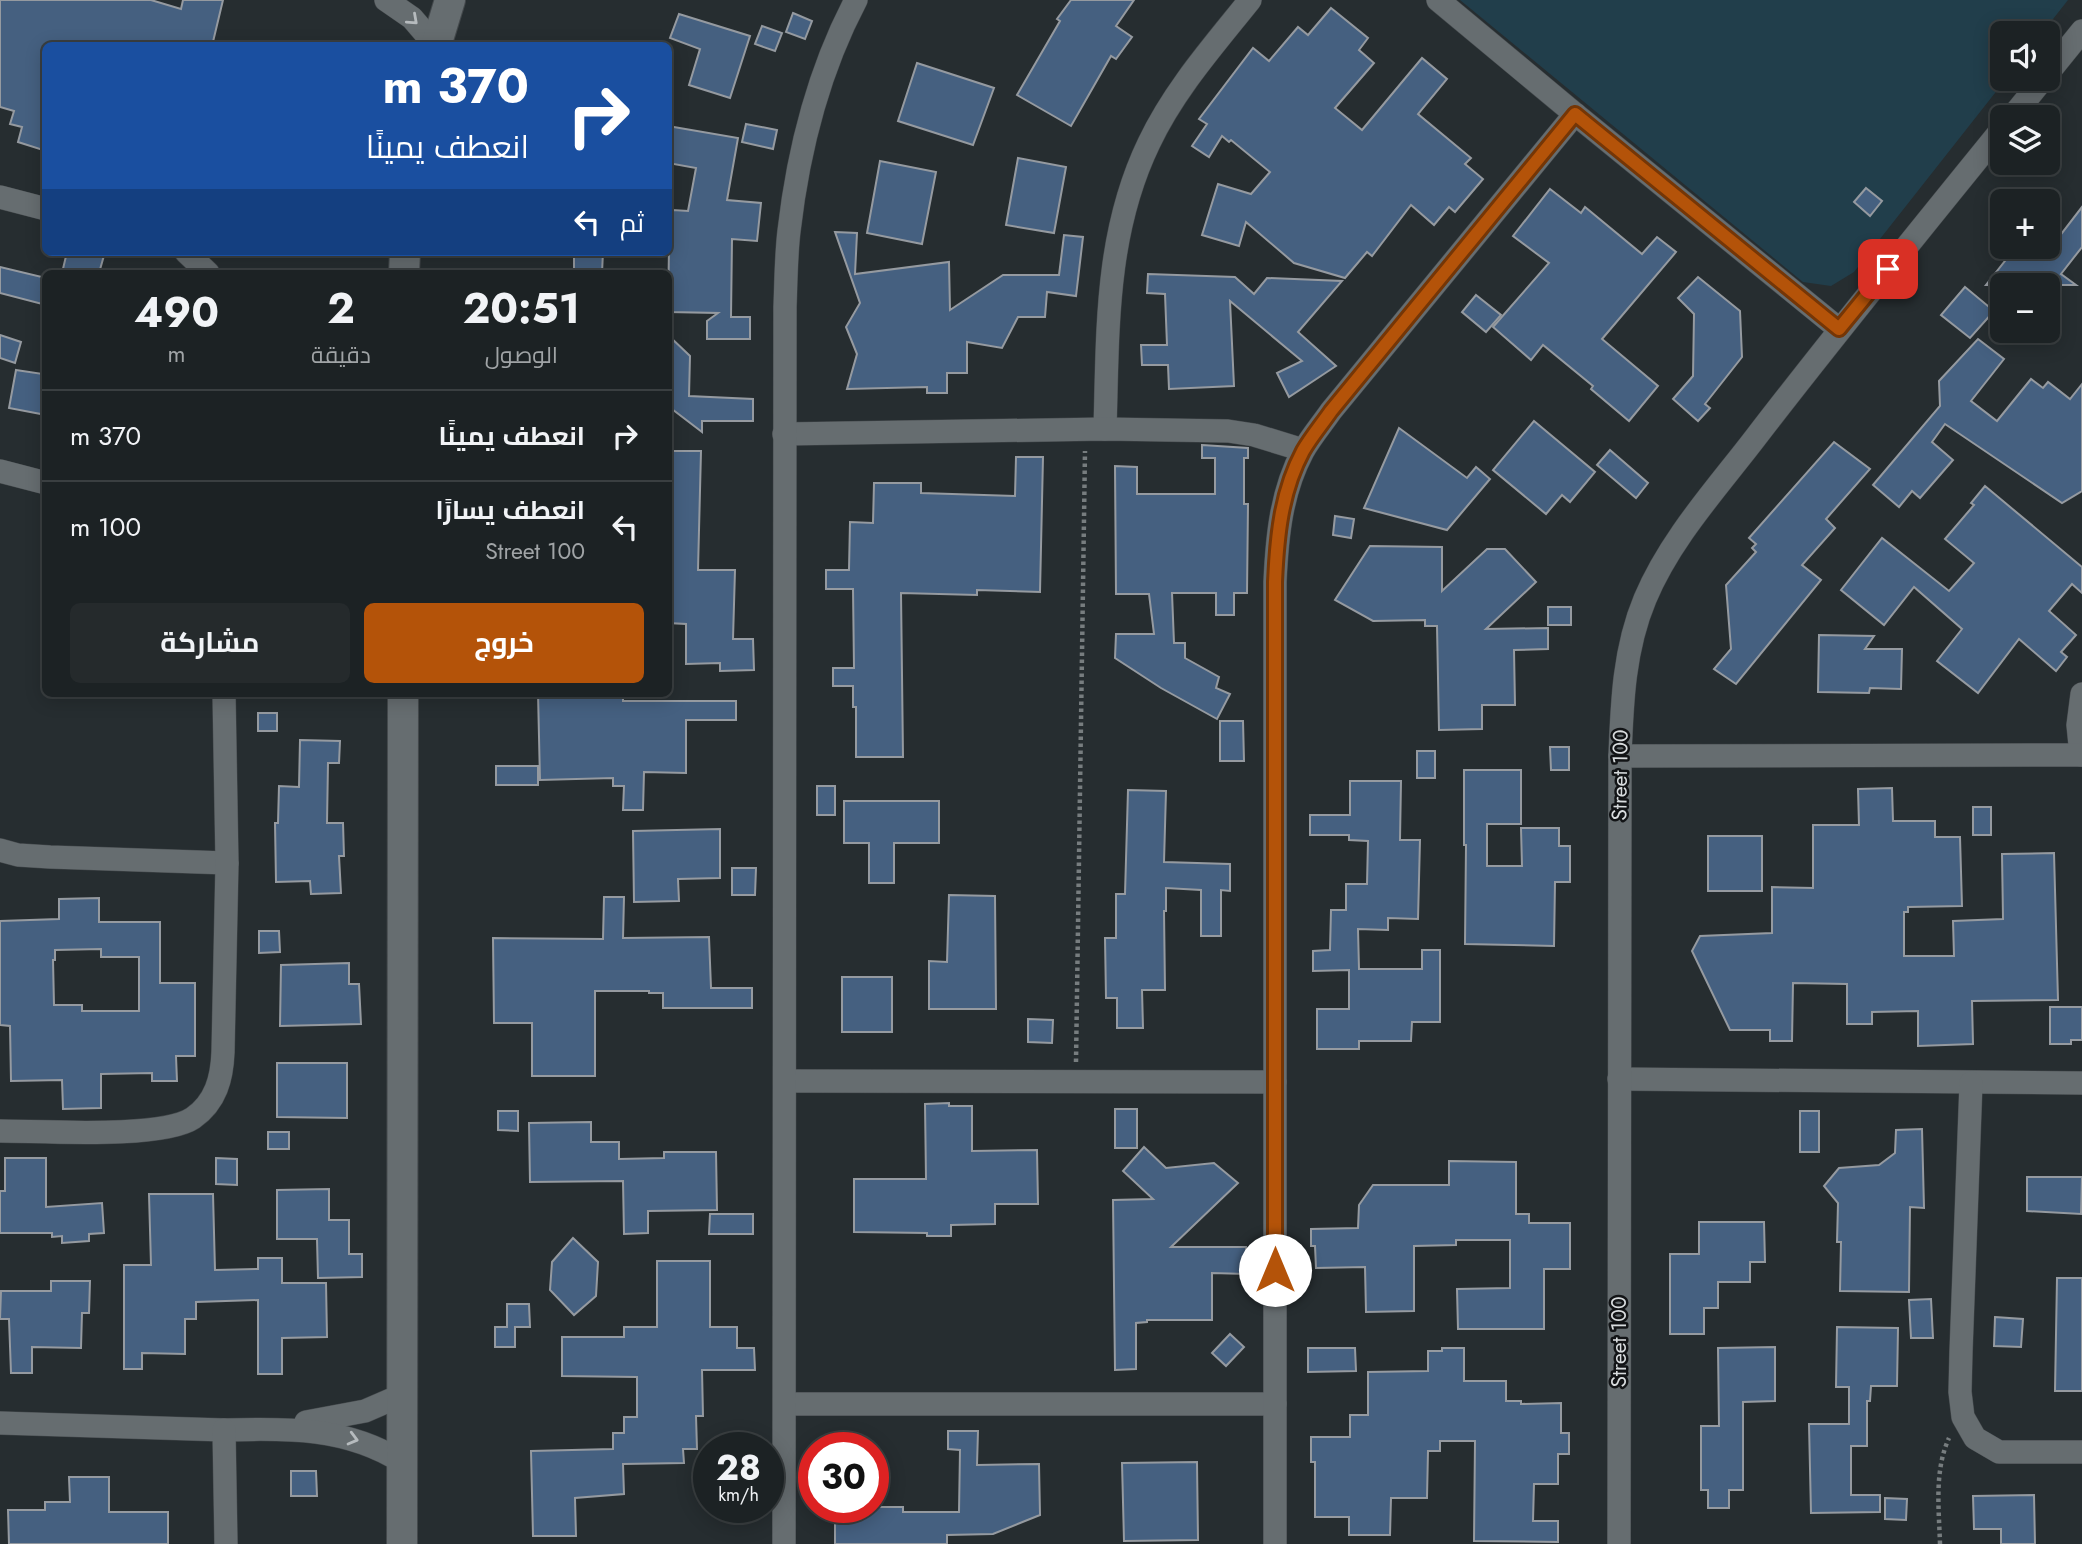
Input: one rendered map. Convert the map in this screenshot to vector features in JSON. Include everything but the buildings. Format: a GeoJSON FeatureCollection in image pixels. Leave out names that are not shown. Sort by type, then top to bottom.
{"type":"FeatureCollection","features":[{"type":"Feature","properties":{"kind":"street"},"geometry":{"type":"LineString","coordinates":[[386,0],[412,18],[433,42]]}},
{"type":"Feature","properties":{"kind":"street"},"geometry":{"type":"LineString","coordinates":[[437,42],[450,0]]}},
{"type":"Feature","properties":{"kind":"street"},"geometry":{"type":"LineString","coordinates":[[784,1544],[785,307],[789,232],[798,171],[820,86],[856,0]]}},
{"type":"Feature","properties":{"kind":"street"},"geometry":{"type":"LineString","coordinates":[[1095,429],[1114,255],[1127,197],[1149,142],[1179,91],[1250,0]]}},
{"type":"Feature","properties":{"kind":"street"},"geometry":{"type":"LineString","coordinates":[[1438,0],[1839,329]]}},
{"type":"Feature","properties":{"kind":"street"},"geometry":{"type":"LineString","coordinates":[[2060,58],[2082,31]]}},
{"type":"Feature","properties":{"kind":"street"},"geometry":{"type":"LineString","coordinates":[[2022,105],[2033,91]]}},
{"type":"Feature","properties":{"kind":"street"},"geometry":{"type":"LineString","coordinates":[[1275,1544],[1276,571],[1277,536],[1286,492],[1303,450],[1331,411],[1575,114]]}},
{"type":"Feature","properties":{"kind":"street","name":"Street 100"},"geometry":{"type":"LineString","coordinates":[[1619,1544],[1620,756],[1622,697],[1629,647],[1645,598],[1670,554],[1699,513],[1839,329],[1990,144]]}},
{"type":"Feature","properties":{"kind":"street"},"geometry":{"type":"LineString","coordinates":[[0,197],[42,208]]}},
{"type":"Feature","properties":{"kind":"street"},"geometry":{"type":"LineString","coordinates":[[190,256],[205,270]]}},
{"type":"Feature","properties":{"kind":"street"},"geometry":{"type":"LineString","coordinates":[[784,434],[1095,429],[1228,431],[1267,438],[1303,450]]}},
{"type":"Feature","properties":{"kind":"street"},"geometry":{"type":"LineString","coordinates":[[0,471],[42,481]]}},
{"type":"Feature","properties":{"kind":"street"},"geometry":{"type":"LineString","coordinates":[[1620,756],[2081,755],[2078,725],[2082,694]]}},
{"type":"Feature","properties":{"kind":"street"},"geometry":{"type":"LineString","coordinates":[[0,1131],[139,1131],[169,1128],[192,1118],[211,1101],[222,1078],[227,863],[224,697]]}},
{"type":"Feature","properties":{"kind":"street"},"geometry":{"type":"LineString","coordinates":[[402,1544],[403,697]]}},
{"type":"Feature","properties":{"kind":"street"},"geometry":{"type":"LineString","coordinates":[[0,850],[18,855],[50,857],[227,863]]}},
{"type":"Feature","properties":{"kind":"street"},"geometry":{"type":"LineString","coordinates":[[1619,1079],[2082,1083]]}},
{"type":"Feature","properties":{"kind":"street"},"geometry":{"type":"LineString","coordinates":[[786,1080],[1275,1082]]}},
{"type":"Feature","properties":{"kind":"street"},"geometry":{"type":"LineString","coordinates":[[1971,1083],[1961,1352],[1963,1417],[1975,1438],[1998,1452],[2082,1452]]}},
{"type":"Feature","properties":{"kind":"street"},"geometry":{"type":"LineString","coordinates":[[261,1429],[346,1416],[402,1395]]}},
{"type":"Feature","properties":{"kind":"street"},"geometry":{"type":"LineString","coordinates":[[785,1404],[1275,1404]]}},
{"type":"Feature","properties":{"kind":"street"},"geometry":{"type":"LineString","coordinates":[[0,1423],[327,1433],[365,1442],[402,1462]]}},
{"type":"Feature","properties":{"kind":"street"},"geometry":{"type":"LineString","coordinates":[[224,1430],[226,1544]]}},
{"type":"Feature","properties":{"kind":"path"},"geometry":{"type":"LineString","coordinates":[[1075,1081],[1095,429]]}},
{"type":"Feature","properties":{"kind":"path"},"geometry":{"type":"LineString","coordinates":[[1940,1544],[1940,1471],[1944,1451],[1963,1417]]}},
{"type":"Feature","properties":{"kind":"shaded area"},"geometry":{"type":"Polygon","coordinates":[[[1460,0],[2068,0],[2051,21],[1990,21],[1990,91],[1997,91],[1854,272],[1831,286],[1803,282],[1460,0]]]}},
{"type":"Feature","properties":{"kind":"route"},"geometry":{"type":"LineString","coordinates":[[1275,1270],[1275,582],[1277,536],[1286,492],[1303,450],[1331,411],[1575,114],[1839,329],[1888,269]]}}]}
